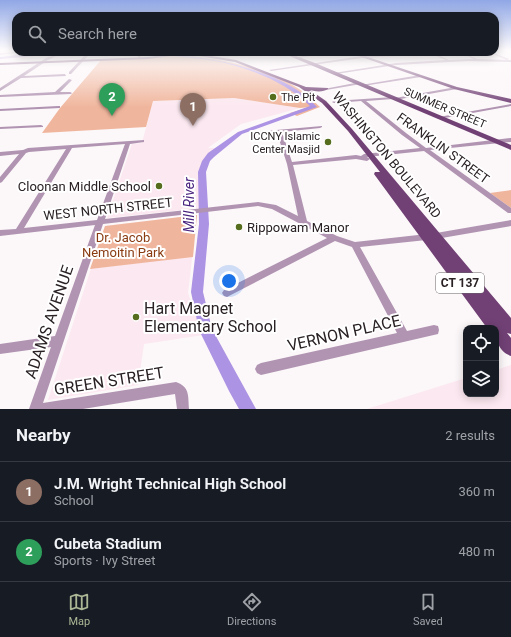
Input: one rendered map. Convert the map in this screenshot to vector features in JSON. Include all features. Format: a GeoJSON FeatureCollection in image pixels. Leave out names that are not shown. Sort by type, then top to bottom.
{"type":"FeatureCollection","features":[{"type":"Feature","properties":{"kind":"main road","name":"WASHINGTON BOULEVARD"},"geometry":{"type":"LineString","coordinates":[[253,69],[280,79],[304,91],[334,115]]}},
{"type":"Feature","properties":{"kind":"main road","name":"WASHINGTON BOULEVARD"},"geometry":{"type":"LineString","coordinates":[[258,69],[306,88],[324,102],[364,156],[431,237],[511,328]]}},
{"type":"Feature","properties":{"kind":"main road","name":"SUMMER STREET"},"geometry":{"type":"LineString","coordinates":[[326,69],[511,148]]}},
{"type":"Feature","properties":{"kind":"main road"},"geometry":{"type":"LineString","coordinates":[[401,69],[456,88],[511,101]]}},
{"type":"Feature","properties":{"kind":"main road"},"geometry":{"type":"LineString","coordinates":[[283,78],[294,81],[311,89],[326,89]]}},
{"type":"Feature","properties":{"kind":"main road"},"geometry":{"type":"LineString","coordinates":[[324,102],[316,93],[326,89]]}},
{"type":"Feature","properties":{"kind":"main road","name":"WASHINGTON BOULEVARD"},"geometry":{"type":"LineString","coordinates":[[431,237],[492,325]]}},
{"type":"Feature","properties":{"kind":"main road","name":"WASHINGTON BOULEVARD"},"geometry":{"type":"LineString","coordinates":[[499,334],[511,349]]}},
{"type":"Feature","properties":{"kind":"street"},"geometry":{"type":"LineString","coordinates":[[0,90],[32,69]]}},
{"type":"Feature","properties":{"kind":"street"},"geometry":{"type":"LineString","coordinates":[[21,77],[73,74],[70,73],[73,69]]}},
{"type":"Feature","properties":{"kind":"street"},"geometry":{"type":"LineString","coordinates":[[271,70],[278,69]]}},
{"type":"Feature","properties":{"kind":"street"},"geometry":{"type":"LineString","coordinates":[[336,73],[362,69]]}},
{"type":"Feature","properties":{"kind":"street"},"geometry":{"type":"LineString","coordinates":[[326,89],[420,76]]}},
{"type":"Feature","properties":{"kind":"street"},"geometry":{"type":"LineString","coordinates":[[56,94],[70,80]]}},
{"type":"Feature","properties":{"kind":"street"},"geometry":{"type":"LineString","coordinates":[[334,102],[394,98],[456,88]]}},
{"type":"Feature","properties":{"kind":"street"},"geometry":{"type":"LineString","coordinates":[[0,96],[70,93]]}},
{"type":"Feature","properties":{"kind":"street","name":"FRANKLIN STREET"},"geometry":{"type":"LineString","coordinates":[[362,100],[426,150],[511,211]]}},
{"type":"Feature","properties":{"kind":"street"},"geometry":{"type":"LineString","coordinates":[[439,118],[511,105]]}},
{"type":"Feature","properties":{"kind":"street"},"geometry":{"type":"LineString","coordinates":[[0,110],[58,107]]}},
{"type":"Feature","properties":{"kind":"street"},"geometry":{"type":"LineString","coordinates":[[0,128],[41,126]]}},
{"type":"Feature","properties":{"kind":"street"},"geometry":{"type":"LineString","coordinates":[[256,133],[320,127]]}},
{"type":"Feature","properties":{"kind":"street"},"geometry":{"type":"LineString","coordinates":[[279,131],[290,164],[303,221]]}},
{"type":"Feature","properties":{"kind":"street"},"geometry":{"type":"LineString","coordinates":[[290,164],[511,140]]}},
{"type":"Feature","properties":{"kind":"street"},"geometry":{"type":"LineString","coordinates":[[0,154],[70,146],[142,141]]}},
{"type":"Feature","properties":{"kind":"street","name":"ADAMS AVENUE"},"geometry":{"type":"LineString","coordinates":[[35,409],[128,142]]}},
{"type":"Feature","properties":{"kind":"street"},"geometry":{"type":"LineString","coordinates":[[18,231],[70,146]]}},
{"type":"Feature","properties":{"kind":"street"},"geometry":{"type":"LineString","coordinates":[[0,181],[24,152]]}},
{"type":"Feature","properties":{"kind":"street","name":"WEST NORTH STREET"},"geometry":{"type":"LineString","coordinates":[[0,233],[219,208],[267,205],[303,221],[334,238],[355,245]]}},
{"type":"Feature","properties":{"kind":"street"},"geometry":{"type":"LineString","coordinates":[[404,336],[355,245],[431,237],[511,223]]}},
{"type":"Feature","properties":{"kind":"street"},"geometry":{"type":"LineString","coordinates":[[228,293],[334,238]]}},
{"type":"Feature","properties":{"kind":"street","name":"VERNON PLACE"},"geometry":{"type":"LineString","coordinates":[[261,368],[434,330]]}},
{"type":"Feature","properties":{"kind":"street"},"geometry":{"type":"LineString","coordinates":[[0,349],[58,341]]}},
{"type":"Feature","properties":{"kind":"street","name":"GREEN STREET"},"geometry":{"type":"LineString","coordinates":[[43,409],[133,394],[179,389],[182,393],[183,409]]}},
{"type":"Feature","properties":{"kind":"shaded area"},"geometry":{"type":"Polygon","coordinates":[[[234,98],[300,108],[241,124],[208,148],[217,148],[203,161],[200,169],[200,208],[107,218],[132,144],[142,143],[153,101],[234,98]]]}},
{"type":"Feature","properties":{"kind":"shaded area","name":"Hart Magnet Elementary School"},"geometry":{"type":"Polygon","coordinates":[[[197,215],[188,293],[203,335],[144,344],[138,385],[48,400],[105,226],[197,215]]]}},
{"type":"Feature","properties":{"kind":"shaded area"},"geometry":{"type":"Polygon","coordinates":[[[511,365],[511,409],[367,409],[463,379],[463,397],[499,397],[499,369],[511,365]]]}},
{"type":"Feature","properties":{"kind":"green space"},"geometry":{"type":"Polygon","coordinates":[[[93,69],[256,69],[289,83],[305,93],[320,107],[297,116],[290,113],[310,107],[300,108],[234,98],[153,101],[146,127],[42,133],[60,108],[93,69]]]}},
{"type":"Feature","properties":{"kind":"green space"},"geometry":{"type":"Polygon","coordinates":[[[511,190],[511,208],[490,193],[511,190]]]}},
{"type":"Feature","properties":{"kind":"green space","name":"Dr. Jacob Nemoitin Park"},"geometry":{"type":"Polygon","coordinates":[[[197,215],[193,257],[90,269],[105,226],[197,215]]]}},
{"type":"Feature","properties":{"kind":"waterway","name":"Mill River"},"geometry":{"type":"LineString","coordinates":[[248,409],[234,386],[206,330],[197,292],[204,224],[202,172],[206,161],[211,155],[240,133],[314,107],[307,100],[286,86],[249,69]]}},
{"type":"Feature","properties":{"kind":"place","name":"The Pit"},"geometry":{"type":"Point","coordinates":[273,97]}},
{"type":"Feature","properties":{"kind":"place","name":"Cubeta Stadium"},"geometry":{"type":"Point","coordinates":[112,116]}},
{"type":"Feature","properties":{"kind":"place","name":"J.M. Wright Technical High School"},"geometry":{"type":"Point","coordinates":[193,126]}},
{"type":"Feature","properties":{"kind":"place","name":"ICCNY Islamic Center Masjid"},"geometry":{"type":"Point","coordinates":[328,142]}},
{"type":"Feature","properties":{"kind":"place","name":"Cloonan Middle School"},"geometry":{"type":"Point","coordinates":[159,186]}},
{"type":"Feature","properties":{"kind":"place","name":"Rippowam Manor"},"geometry":{"type":"Point","coordinates":[239,227]}},
{"type":"Feature","properties":{"kind":"place","name":"Hart Magnet Elementary School"},"geometry":{"type":"Point","coordinates":[136,317]}}]}
